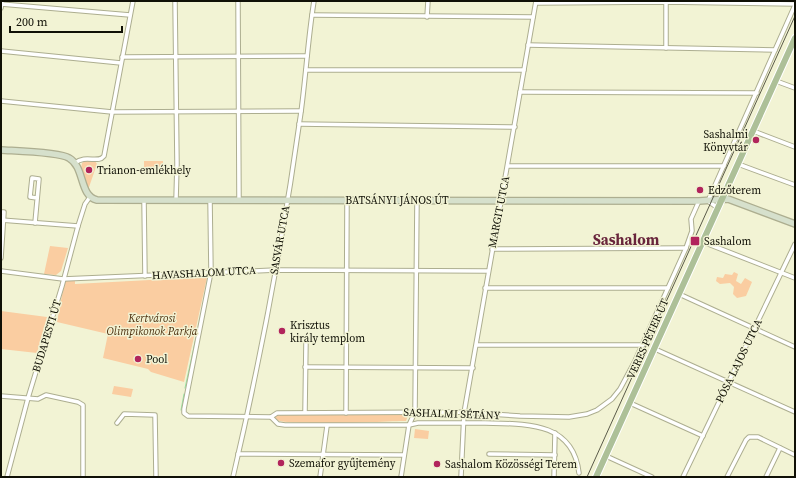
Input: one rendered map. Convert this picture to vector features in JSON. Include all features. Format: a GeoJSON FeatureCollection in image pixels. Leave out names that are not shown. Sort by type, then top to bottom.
{"type":"FeatureCollection","features":[{"type":"Feature","properties":{"kind":"main road","name":"VERES PÉTER ÚT"},"geometry":{"type":"LineString","coordinates":[[596,477],[795,38]]}},
{"type":"Feature","properties":{"kind":"street"},"geometry":{"type":"LineString","coordinates":[[76,163],[83,158],[99,160],[104,156],[133,1]]}},
{"type":"Feature","properties":{"kind":"street"},"geometry":{"type":"LineString","coordinates":[[175,1],[178,164],[176,200]]}},
{"type":"Feature","properties":{"kind":"street"},"geometry":{"type":"LineString","coordinates":[[238,1],[239,200]]}},
{"type":"Feature","properties":{"kind":"street","name":"SASVÁR UTCA"},"geometry":{"type":"LineString","coordinates":[[233,477],[276,270],[301,110],[314,1]]}},
{"type":"Feature","properties":{"kind":"street"},"geometry":{"type":"LineString","coordinates":[[427,17],[428,1]]}},
{"type":"Feature","properties":{"kind":"street"},"geometry":{"type":"LineString","coordinates":[[536,2],[666,1],[795,4],[757,93],[708,200],[718,208]]}},
{"type":"Feature","properties":{"kind":"street"},"geometry":{"type":"LineString","coordinates":[[666,1],[666,48]]}},
{"type":"Feature","properties":{"kind":"street","name":"MARGIT UTCA"},"geometry":{"type":"LineString","coordinates":[[461,477],[464,413],[536,2]]}},
{"type":"Feature","properties":{"kind":"street"},"geometry":{"type":"LineString","coordinates":[[1,8],[1,3],[130,15]]}},
{"type":"Feature","properties":{"kind":"street"},"geometry":{"type":"LineString","coordinates":[[312,15],[533,17]]}},
{"type":"Feature","properties":{"kind":"street"},"geometry":{"type":"LineString","coordinates":[[528,45],[775,50]]}},
{"type":"Feature","properties":{"kind":"street"},"geometry":{"type":"LineString","coordinates":[[1,51],[121,62]]}},
{"type":"Feature","properties":{"kind":"street"},"geometry":{"type":"LineString","coordinates":[[122,57],[308,56]]}},
{"type":"Feature","properties":{"kind":"street"},"geometry":{"type":"LineString","coordinates":[[306,70],[524,70]]}},
{"type":"Feature","properties":{"kind":"street"},"geometry":{"type":"LineString","coordinates":[[776,81],[795,88]]}},
{"type":"Feature","properties":{"kind":"street"},"geometry":{"type":"LineString","coordinates":[[520,92],[757,93]]}},
{"type":"Feature","properties":{"kind":"street"},"geometry":{"type":"LineString","coordinates":[[1,101],[112,112],[301,110]]}},
{"type":"Feature","properties":{"kind":"street"},"geometry":{"type":"LineString","coordinates":[[299,124],[515,127]]}},
{"type":"Feature","properties":{"kind":"street"},"geometry":{"type":"LineString","coordinates":[[753,131],[795,147]]}},
{"type":"Feature","properties":{"kind":"street"},"geometry":{"type":"LineString","coordinates":[[1,150],[65,156],[76,163],[90,196]]}},
{"type":"Feature","properties":{"kind":"street"},"geometry":{"type":"LineString","coordinates":[[738,164],[795,186]]}},
{"type":"Feature","properties":{"kind":"street"},"geometry":{"type":"LineString","coordinates":[[508,166],[724,166]]}},
{"type":"Feature","properties":{"kind":"street"},"geometry":{"type":"LineString","coordinates":[[35,223],[39,179],[32,178],[30,197],[37,198]]}},
{"type":"Feature","properties":{"kind":"street","name":"BATSÁNYI JÁNOS ÚT"},"geometry":{"type":"LineString","coordinates":[[90,196],[97,200],[699,201],[723,198]]}},
{"type":"Feature","properties":{"kind":"street","name":"BUDAPESTI ÚT"},"geometry":{"type":"LineString","coordinates":[[7,477],[28,398],[78,226],[85,204],[90,196]]}},
{"type":"Feature","properties":{"kind":"street"},"geometry":{"type":"LineString","coordinates":[[723,198],[795,224]]}},
{"type":"Feature","properties":{"kind":"street"},"geometry":{"type":"LineString","coordinates":[[144,200],[146,276]]}},
{"type":"Feature","properties":{"kind":"street"},"geometry":{"type":"LineString","coordinates":[[210,200],[211,272]]}},
{"type":"Feature","properties":{"kind":"street"},"geometry":{"type":"LineString","coordinates":[[346,413],[345,367],[347,200]]}},
{"type":"Feature","properties":{"kind":"street"},"geometry":{"type":"LineString","coordinates":[[401,477],[409,425],[414,412],[417,200]]}},
{"type":"Feature","properties":{"kind":"street","name":"VERES PÉTER ÚT"},"geometry":{"type":"LineString","coordinates":[[624,384],[686,248],[692,231],[692,219],[699,201]]}},
{"type":"Feature","properties":{"kind":"street"},"geometry":{"type":"LineString","coordinates":[[1,258],[3,212]]}},
{"type":"Feature","properties":{"kind":"street"},"geometry":{"type":"LineString","coordinates":[[2,220],[78,226]]}},
{"type":"Feature","properties":{"kind":"street"},"geometry":{"type":"LineString","coordinates":[[703,242],[795,278]]}},
{"type":"Feature","properties":{"kind":"street","name":"PÓSA LAJOS UTCA"},"geometry":{"type":"LineString","coordinates":[[683,477],[795,244]]}},
{"type":"Feature","properties":{"kind":"street"},"geometry":{"type":"LineString","coordinates":[[492,249],[686,248]]}},
{"type":"Feature","properties":{"kind":"street","name":"HAVASHALOM UTCA"},"geometry":{"type":"LineString","coordinates":[[1,271],[63,279],[276,270],[488,271]]}},
{"type":"Feature","properties":{"kind":"street","name":"SASHALMI SÉTÁNY"},"geometry":{"type":"LineString","coordinates":[[211,272],[183,411],[188,416],[271,417],[277,412],[414,412],[569,417],[591,412],[606,404],[624,384]]}},
{"type":"Feature","properties":{"kind":"street"},"geometry":{"type":"LineString","coordinates":[[485,288],[668,288]]}},
{"type":"Feature","properties":{"kind":"street"},"geometry":{"type":"LineString","coordinates":[[679,294],[795,347]]}},
{"type":"Feature","properties":{"kind":"street"},"geometry":{"type":"LineString","coordinates":[[305,412],[306,341]]}},
{"type":"Feature","properties":{"kind":"street"},"geometry":{"type":"LineString","coordinates":[[476,345],[642,345]]}},
{"type":"Feature","properties":{"kind":"street"},"geometry":{"type":"LineString","coordinates":[[654,348],[795,412]]}},
{"type":"Feature","properties":{"kind":"street"},"geometry":{"type":"LineString","coordinates":[[305,367],[473,368]]}},
{"type":"Feature","properties":{"kind":"street"},"geometry":{"type":"LineString","coordinates":[[1,396],[38,399],[46,395],[78,402],[83,407],[83,477]]}},
{"type":"Feature","properties":{"kind":"street"},"geometry":{"type":"LineString","coordinates":[[630,402],[703,436]]}},
{"type":"Feature","properties":{"kind":"street"},"geometry":{"type":"LineString","coordinates":[[117,423],[124,414],[152,414],[156,418],[156,477]]}},
{"type":"Feature","properties":{"kind":"street"},"geometry":{"type":"LineString","coordinates":[[519,424],[520,416]]}},
{"type":"Feature","properties":{"kind":"street","name":"SASHALMI SÉTÁNY"},"geometry":{"type":"LineString","coordinates":[[271,417],[278,424],[327,426],[409,425],[418,423],[519,424],[537,426],[555,433]]}},
{"type":"Feature","properties":{"kind":"street"},"geometry":{"type":"LineString","coordinates":[[320,477],[327,426]]}},
{"type":"Feature","properties":{"kind":"street"},"geometry":{"type":"LineString","coordinates":[[554,477],[555,433]]}},
{"type":"Feature","properties":{"kind":"street"},"geometry":{"type":"LineString","coordinates":[[555,433],[570,449],[577,463],[579,474]]}},
{"type":"Feature","properties":{"kind":"street"},"geometry":{"type":"LineString","coordinates":[[727,477],[749,437],[758,437],[795,456]]}},
{"type":"Feature","properties":{"kind":"street"},"geometry":{"type":"LineString","coordinates":[[766,477],[780,448]]}},
{"type":"Feature","properties":{"kind":"street"},"geometry":{"type":"LineString","coordinates":[[238,454],[404,455]]}},
{"type":"Feature","properties":{"kind":"street"},"geometry":{"type":"LineString","coordinates":[[489,454],[555,455]]}},
{"type":"Feature","properties":{"kind":"street"},"geometry":{"type":"LineString","coordinates":[[606,456],[652,477]]}},
{"type":"Feature","properties":{"kind":"green space"},"geometry":{"type":"Polygon","coordinates":[[[85,161],[95,161],[97,164],[88,190],[81,168],[82,163],[85,161]]]}},
{"type":"Feature","properties":{"kind":"green space"},"geometry":{"type":"Polygon","coordinates":[[[144,161],[163,161],[163,167],[144,167],[144,161]]]}},
{"type":"Feature","properties":{"kind":"green space"},"geometry":{"type":"Polygon","coordinates":[[[50,246],[68,248],[61,271],[56,275],[44,274],[50,246]]]}},
{"type":"Feature","properties":{"kind":"green space"},"geometry":{"type":"Polygon","coordinates":[[[734,272],[738,274],[736,281],[741,284],[745,278],[752,282],[746,296],[737,298],[733,294],[734,287],[730,283],[720,284],[716,281],[717,277],[723,278],[725,274],[732,275],[734,272]]]}},
{"type":"Feature","properties":{"kind":"green space","name":"Kertvárosi Olimpikonok Parkja"},"geometry":{"type":"Polygon","coordinates":[[[208,273],[184,382],[151,372],[148,369],[103,358],[108,334],[57,322],[65,279],[75,280],[75,284],[187,278],[188,275],[208,273]]]}},
{"type":"Feature","properties":{"kind":"green space"},"geometry":{"type":"Polygon","coordinates":[[[1,311],[47,317],[37,353],[1,349],[1,311]]]}},
{"type":"Feature","properties":{"kind":"green space"},"geometry":{"type":"Polygon","coordinates":[[[114,386],[133,389],[131,397],[112,394],[114,386]]]}},
{"type":"Feature","properties":{"kind":"green space"},"geometry":{"type":"Polygon","coordinates":[[[409,413],[406,421],[297,423],[275,419],[275,416],[278,414],[409,413]]]}},
{"type":"Feature","properties":{"kind":"green space"},"geometry":{"type":"Polygon","coordinates":[[[415,429],[429,431],[428,439],[414,438],[415,429]]]}},
{"type":"Feature","properties":{"kind":"waterway"},"geometry":{"type":"LineString","coordinates":[[185,388],[198,329]]}},
{"type":"Feature","properties":{"kind":"waterway"},"geometry":{"type":"LineString","coordinates":[[181,410],[184,394]]}},
{"type":"Feature","properties":{"kind":"tram line"},"geometry":{"type":"LineString","coordinates":[[587,477],[795,16]]}},
{"type":"Feature","properties":{"kind":"place","name":"Sashalmi Könyvtár"},"geometry":{"type":"Point","coordinates":[756,140]}},
{"type":"Feature","properties":{"kind":"place","name":"Trianon-emlékhely"},"geometry":{"type":"Point","coordinates":[89,170]}},
{"type":"Feature","properties":{"kind":"place","name":"Edzőterem"},"geometry":{"type":"Point","coordinates":[700,190]}},
{"type":"Feature","properties":{"kind":"place","name":"Sashalom"},"geometry":{"type":"Point","coordinates":[695,241]}},
{"type":"Feature","properties":{"kind":"place","name":"Krisztus király templom"},"geometry":{"type":"Point","coordinates":[282,331]}},
{"type":"Feature","properties":{"kind":"place","name":"Pool"},"geometry":{"type":"Point","coordinates":[138,359]}},
{"type":"Feature","properties":{"kind":"place","name":"Szemafor gyűjtemény"},"geometry":{"type":"Point","coordinates":[281,463]}},
{"type":"Feature","properties":{"kind":"place","name":"Sashalom Közösségi Terem"},"geometry":{"type":"Point","coordinates":[437,464]}},
{"type":"Feature","properties":{"kind":"district","name":"Sashalom"},"geometry":{"type":"Point","coordinates":[626,239]}}]}
